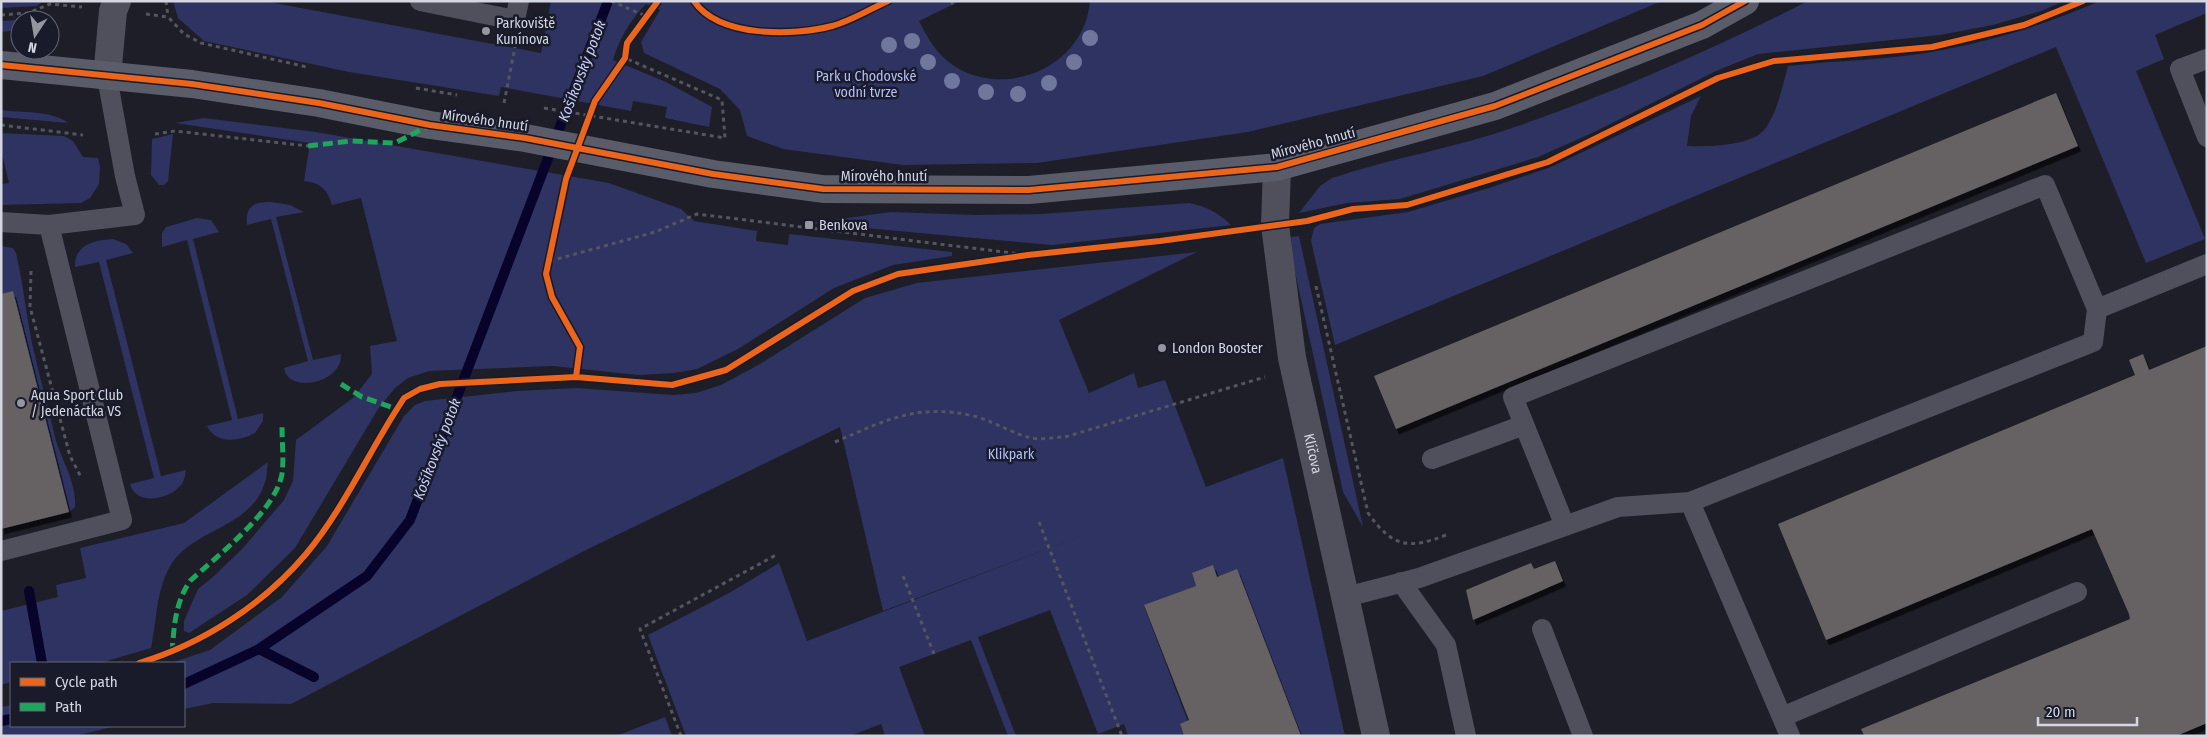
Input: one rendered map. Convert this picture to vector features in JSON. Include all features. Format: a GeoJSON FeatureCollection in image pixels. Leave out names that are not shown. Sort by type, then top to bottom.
{"type":"FeatureCollection","features":[{"type":"Feature","properties":{"kind":"main road","name":"Mírového hnutí"},"geometry":{"type":"LineString","coordinates":[[1,65],[192,84],[319,103],[430,125],[525,138],[713,174],[823,188],[1029,190],[1277,167],[1495,106],[1702,25],[1745,1]]}},
{"type":"Feature","properties":{"kind":"street"},"geometry":{"type":"LineString","coordinates":[[107,77],[115,6]]}},
{"type":"Feature","properties":{"kind":"street","name":"Klíčova"},"geometry":{"type":"LineString","coordinates":[[1277,167],[1275,225],[1292,358],[1376,736]]}},
{"type":"Feature","properties":{"kind":"lane"},"geometry":{"type":"LineString","coordinates":[[420,1],[515,20],[519,1]]}},
{"type":"Feature","properties":{"kind":"lane"},"geometry":{"type":"LineString","coordinates":[[2207,60],[2180,69],[2207,137]]}},
{"type":"Feature","properties":{"kind":"lane"},"geometry":{"type":"LineString","coordinates":[[1,222],[49,225],[135,215],[125,176],[119,134],[107,77]]}},
{"type":"Feature","properties":{"kind":"lane"},"geometry":{"type":"LineString","coordinates":[[1346,597],[1419,578],[1565,526],[1618,506],[1690,502],[2093,342],[2097,309],[2045,185],[1513,397],[1565,526]]}},
{"type":"Feature","properties":{"kind":"lane"},"geometry":{"type":"LineString","coordinates":[[1,551],[122,520],[49,225]]}},
{"type":"Feature","properties":{"kind":"lane"},"geometry":{"type":"LineString","coordinates":[[2097,309],[2207,264]]}},
{"type":"Feature","properties":{"kind":"lane"},"geometry":{"type":"LineString","coordinates":[[1432,459],[1524,425]]}},
{"type":"Feature","properties":{"kind":"lane"},"geometry":{"type":"LineString","coordinates":[[1690,502],[1790,736]]}},
{"type":"Feature","properties":{"kind":"lane"},"geometry":{"type":"LineString","coordinates":[[1401,582],[1446,646],[1466,736]]}},
{"type":"Feature","properties":{"kind":"lane"},"geometry":{"type":"LineString","coordinates":[[1782,717],[2077,592]]}},
{"type":"Feature","properties":{"kind":"lane"},"geometry":{"type":"LineString","coordinates":[[1542,629],[1583,736]]}},
{"type":"Feature","properties":{"kind":"path"},"geometry":{"type":"LineString","coordinates":[[166,1],[168,17]]}},
{"type":"Feature","properties":{"kind":"path"},"geometry":{"type":"LineString","coordinates":[[611,1],[646,16]]}},
{"type":"Feature","properties":{"kind":"path"},"geometry":{"type":"LineString","coordinates":[[1,15],[28,13],[52,3],[115,6],[168,17],[184,34],[201,43],[311,68]]}},
{"type":"Feature","properties":{"kind":"path"},"geometry":{"type":"LineString","coordinates":[[504,103],[515,48]]}},
{"type":"Feature","properties":{"kind":"path"},"geometry":{"type":"LineString","coordinates":[[542,108],[725,138],[722,100],[626,58]]}},
{"type":"Feature","properties":{"kind":"path"},"geometry":{"type":"LineString","coordinates":[[406,87],[465,96]]}},
{"type":"Feature","properties":{"kind":"path"},"geometry":{"type":"LineString","coordinates":[[495,101],[514,104]]}},
{"type":"Feature","properties":{"kind":"path"},"geometry":{"type":"LineString","coordinates":[[1,125],[83,135]]}},
{"type":"Feature","properties":{"kind":"path"},"geometry":{"type":"LineString","coordinates":[[155,134],[175,131],[308,146]]}},
{"type":"Feature","properties":{"kind":"path"},"geometry":{"type":"LineString","coordinates":[[576,377],[580,347],[552,297],[546,274],[550,261],[655,232],[697,214],[1037,254]]}},
{"type":"Feature","properties":{"kind":"path"},"geometry":{"type":"LineString","coordinates":[[1000,259],[1028,254]]}},
{"type":"Feature","properties":{"kind":"path"},"geometry":{"type":"LineString","coordinates":[[31,261],[30,307],[70,456],[84,481]]}},
{"type":"Feature","properties":{"kind":"path"},"geometry":{"type":"LineString","coordinates":[[1314,276],[1368,514],[1376,525],[1390,537],[1409,545],[1427,543],[1446,535]]}},
{"type":"Feature","properties":{"kind":"path"},"geometry":{"type":"LineString","coordinates":[[835,442],[898,416],[911,412],[939,410],[975,416],[1032,438],[1065,437],[1271,374]]}},
{"type":"Feature","properties":{"kind":"path"},"geometry":{"type":"LineString","coordinates":[[568,378],[586,378]]}},
{"type":"Feature","properties":{"kind":"path"},"geometry":{"type":"LineString","coordinates":[[1039,522],[1122,736]]}},
{"type":"Feature","properties":{"kind":"path"},"geometry":{"type":"LineString","coordinates":[[681,736],[640,629],[776,555]]}},
{"type":"Feature","properties":{"kind":"path"},"geometry":{"type":"LineString","coordinates":[[903,576],[934,654]]}},
{"type":"Feature","properties":{"kind":"green space"},"geometry":{"type":"Polygon","coordinates":[[[1,1],[43,1],[37,6],[1,8],[1,1]]]}},
{"type":"Feature","properties":{"kind":"green space","name":"Park u Chodovské vodní tvrze"},"geometry":{"type":"Polygon","coordinates":[[[173,1],[264,1],[541,53],[551,1],[960,1],[919,21],[936,49],[954,66],[982,77],[1003,79],[1024,76],[1044,69],[1061,57],[1075,42],[1085,23],[1090,1],[1662,1],[1483,76],[1248,132],[1037,163],[903,165],[783,149],[747,136],[740,110],[720,89],[644,53],[641,42],[660,10],[646,4],[626,30],[613,60],[666,82],[712,107],[709,127],[665,118],[667,107],[633,101],[631,111],[501,87],[499,96],[349,72],[204,41],[178,18],[173,1]]]}},
{"type":"Feature","properties":{"kind":"green space"},"geometry":{"type":"Polygon","coordinates":[[[1808,1],[2064,1],[2041,11],[1993,25],[1940,35],[1758,54],[1716,71],[1592,133],[1538,157],[1400,199],[1347,203],[1299,213],[1320,186],[1332,178],[1492,134],[1553,114],[1664,69],[1808,1]]]}},
{"type":"Feature","properties":{"kind":"green space"},"geometry":{"type":"Polygon","coordinates":[[[2100,1],[2207,1],[2207,13],[2155,35],[2164,59],[2136,71],[2205,239],[2146,263],[2056,47],[1335,345],[1311,241],[1314,228],[1320,224],[1408,212],[1489,188],[1551,167],[1701,96],[1691,116],[1687,146],[1717,146],[1740,142],[1759,135],[1765,129],[1779,99],[1788,66],[1888,58],[1967,45],[2025,29],[2100,1]]]}},
{"type":"Feature","properties":{"kind":"green space"},"geometry":{"type":"Polygon","coordinates":[[[10,20],[10,31],[1,32],[1,21],[10,20]]]}},
{"type":"Feature","properties":{"kind":"green space"},"geometry":{"type":"Polygon","coordinates":[[[1,110],[45,114],[68,123],[1,117],[1,110]]]}},
{"type":"Feature","properties":{"kind":"green space"},"geometry":{"type":"Polygon","coordinates":[[[204,118],[316,132],[609,183],[681,209],[694,221],[757,231],[756,241],[788,245],[789,234],[952,252],[952,256],[893,265],[834,288],[738,349],[697,369],[674,373],[638,375],[553,366],[429,371],[408,378],[395,388],[378,409],[295,548],[247,595],[189,633],[184,631],[184,621],[198,589],[243,548],[284,500],[293,481],[296,440],[353,398],[372,374],[370,346],[397,341],[361,198],[332,205],[328,195],[319,185],[304,181],[310,143],[175,123],[204,118]]]}},
{"type":"Feature","properties":{"kind":"green space"},"geometry":{"type":"Polygon","coordinates":[[[1,133],[64,136],[73,141],[83,157],[98,158],[100,167],[99,184],[90,198],[81,203],[1,205],[1,184],[9,183],[1,149],[1,133]]]}},
{"type":"Feature","properties":{"kind":"green space"},"geometry":{"type":"Polygon","coordinates":[[[173,134],[168,181],[164,185],[159,185],[151,175],[152,139],[173,134]]]}},
{"type":"Feature","properties":{"kind":"green space"},"geometry":{"type":"Polygon","coordinates":[[[271,202],[290,205],[304,212],[276,217],[313,360],[341,354],[339,364],[333,372],[325,378],[314,382],[294,381],[287,376],[284,368],[308,361],[271,219],[247,225],[249,210],[252,206],[271,202]]]}},
{"type":"Feature","properties":{"kind":"green space"},"geometry":{"type":"Polygon","coordinates":[[[1189,203],[1212,211],[1231,225],[1052,245],[811,223],[891,212],[976,215],[1041,214],[1189,203]]]}},
{"type":"Feature","properties":{"kind":"green space"},"geometry":{"type":"Polygon","coordinates":[[[197,218],[211,220],[219,232],[193,239],[238,419],[263,413],[263,421],[255,433],[242,438],[222,439],[211,432],[207,426],[232,420],[187,240],[162,247],[162,233],[166,227],[197,218]]]}},
{"type":"Feature","properties":{"kind":"green space"},"geometry":{"type":"Polygon","coordinates":[[[1299,236],[1363,527],[1343,492],[1292,258],[1291,237],[1299,236]]]}},
{"type":"Feature","properties":{"kind":"green space"},"geometry":{"type":"Polygon","coordinates":[[[113,239],[126,244],[133,253],[106,260],[161,476],[186,470],[182,484],[173,492],[159,498],[144,498],[133,491],[130,484],[154,478],[99,262],[75,267],[78,253],[86,245],[92,242],[113,239]]]}},
{"type":"Feature","properties":{"kind":"green space"},"geometry":{"type":"Polygon","coordinates":[[[1,246],[13,248],[16,253],[32,343],[55,437],[74,489],[75,507],[69,512],[13,292],[1,294],[1,246]]]}},
{"type":"Feature","properties":{"kind":"green space","name":"Klikpark"},"geometry":{"type":"Polygon","coordinates":[[[1197,252],[1059,320],[1089,393],[1134,373],[1138,388],[1165,380],[1206,487],[1283,458],[1345,736],[1301,736],[1213,566],[1192,574],[1196,586],[1144,606],[1188,722],[1180,725],[1183,734],[1178,736],[1128,736],[1124,724],[1098,734],[1050,610],[978,637],[1016,736],[1008,736],[971,640],[899,667],[925,736],[885,736],[881,724],[850,736],[686,736],[648,635],[731,592],[779,563],[807,641],[1096,530],[883,611],[840,427],[584,551],[291,704],[213,703],[185,709],[185,662],[174,662],[210,650],[282,597],[327,546],[404,416],[415,405],[425,401],[516,391],[577,388],[673,395],[696,393],[721,385],[760,364],[865,298],[917,283],[1197,252]]]}},
{"type":"Feature","properties":{"kind":"green space"},"geometry":{"type":"Polygon","coordinates":[[[268,462],[264,485],[257,499],[247,510],[235,519],[194,542],[172,563],[160,593],[151,648],[103,662],[10,662],[10,682],[1,685],[1,611],[58,597],[56,585],[86,578],[80,548],[184,523],[268,462]]]}},
{"type":"Feature","properties":{"kind":"green space"},"geometry":{"type":"Polygon","coordinates":[[[10,705],[10,727],[112,727],[75,736],[1,736],[1,707],[10,705]]]}},
{"type":"Feature","properties":{"kind":"green space"},"geometry":{"type":"Polygon","coordinates":[[[665,717],[672,736],[616,736],[665,717]]]}},
{"type":"Feature","properties":{"kind":"building"},"geometry":{"type":"Polygon","coordinates":[[[2056,93],[2078,146],[1396,429],[1374,376],[2056,93]]]}},
{"type":"Feature","properties":{"kind":"building","name":"Aqua Sport Club / Jedenáctka VS"},"geometry":{"type":"Polygon","coordinates":[[[13,291],[69,512],[1,529],[1,294],[13,291]]]}},
{"type":"Feature","properties":{"kind":"building"},"geometry":{"type":"Polygon","coordinates":[[[2207,346],[2207,723],[2176,736],[1864,735],[1861,729],[2130,619],[2129,614],[2092,529],[1826,640],[1778,524],[2135,375],[2129,360],[2143,354],[2149,370],[2207,346]]]}},
{"type":"Feature","properties":{"kind":"building"},"geometry":{"type":"Polygon","coordinates":[[[1555,561],[1563,581],[1473,620],[1466,590],[1531,563],[1534,569],[1555,561]]]}},
{"type":"Feature","properties":{"kind":"building"},"geometry":{"type":"Polygon","coordinates":[[[1213,565],[1217,577],[1237,569],[1301,736],[1184,736],[1180,724],[1189,720],[1144,605],[1196,586],[1192,573],[1213,565]]]}},
{"type":"Feature","properties":{"kind":"waterway","name":"Košíkovský potok"},"geometry":{"type":"LineString","coordinates":[[185,684],[259,649],[367,576],[410,520],[608,1]]}},
{"type":"Feature","properties":{"kind":"waterway"},"geometry":{"type":"LineString","coordinates":[[29,591],[42,662]]}},
{"type":"Feature","properties":{"kind":"waterway"},"geometry":{"type":"LineString","coordinates":[[259,649],[314,677]]}},
{"type":"Feature","properties":{"kind":"waterway","name":"Košíkovský potok"},"geometry":{"type":"LineString","coordinates":[[1,721],[10,719]]}},
{"type":"Feature","properties":{"kind":"marked path"},"geometry":{"type":"LineString","coordinates":[[308,146],[351,141],[395,143],[430,125]]}},
{"type":"Feature","properties":{"kind":"marked path"},"geometry":{"type":"LineString","coordinates":[[341,384],[362,397],[397,409]]}},
{"type":"Feature","properties":{"kind":"marked path"},"geometry":{"type":"LineString","coordinates":[[172,653],[178,607],[190,581],[244,532],[269,503],[277,488],[283,468],[282,427]]}},
{"type":"Feature","properties":{"kind":"cycle path"},"geometry":{"type":"LineString","coordinates":[[576,377],[580,347],[552,297],[546,274],[566,179],[595,101],[625,58],[627,43],[658,1]]}},
{"type":"Feature","properties":{"kind":"cycle path"},"geometry":{"type":"LineString","coordinates":[[694,1],[706,13],[721,22],[739,28],[778,32],[798,32],[832,26],[888,1]]}},
{"type":"Feature","properties":{"kind":"cycle path"},"geometry":{"type":"LineString","coordinates":[[1,65],[192,84],[319,103],[430,125],[525,138],[713,174],[823,189],[1029,190],[1277,167],[1495,106],[1702,25],[1745,1]]}},
{"type":"Feature","properties":{"kind":"cycle path"},"geometry":{"type":"LineString","coordinates":[[142,662],[186,645],[208,634],[251,606],[289,573],[306,554],[331,520],[404,398],[420,389],[440,384],[576,377],[672,385],[726,370],[853,291],[898,274],[1028,255],[1160,241],[1307,221],[1353,209],[1407,205],[1548,162],[1718,78],[1774,61],[1932,47],[2024,25],[2083,1]]}},
{"type":"Feature","properties":{"kind":"place","name":"Parkoviště Kunínova"},"geometry":{"type":"Point","coordinates":[486,31]}},
{"type":"Feature","properties":{"kind":"place","name":"Benkova"},"geometry":{"type":"Point","coordinates":[809,225]}},
{"type":"Feature","properties":{"kind":"place","name":"London Booster"},"geometry":{"type":"Point","coordinates":[1162,348]}},
{"type":"Feature","properties":{"kind":"place","name":"Aqua Sport Club / Jedenáctka VS"},"geometry":{"type":"Point","coordinates":[21,403]}}]}
